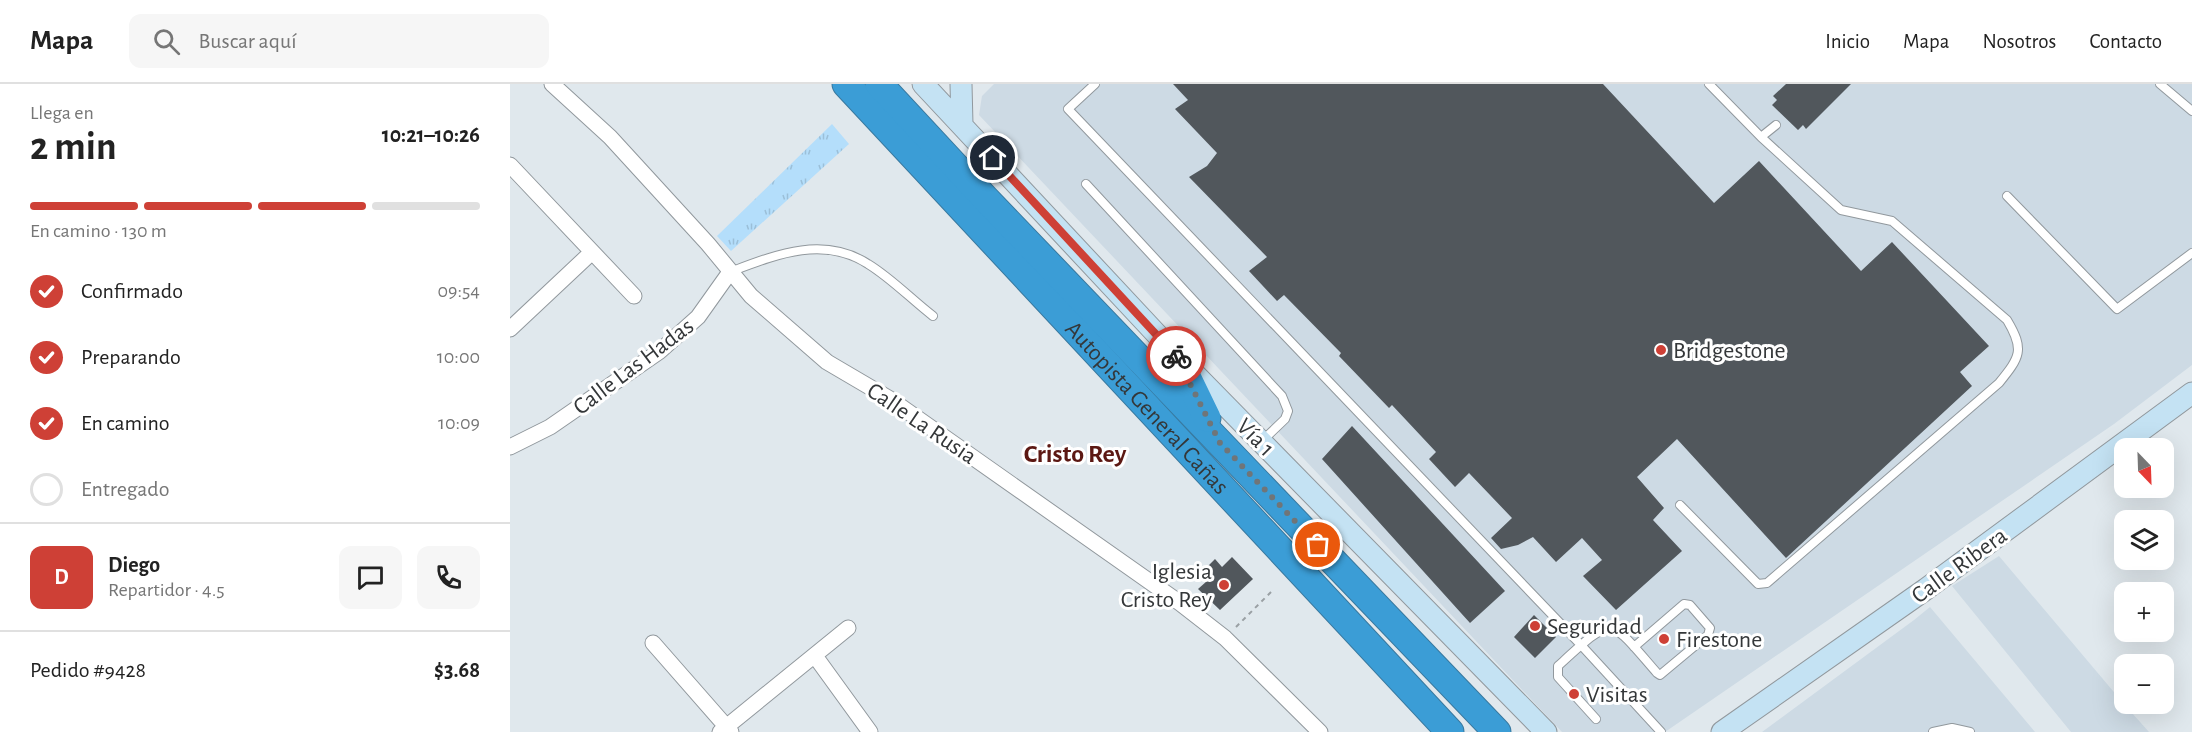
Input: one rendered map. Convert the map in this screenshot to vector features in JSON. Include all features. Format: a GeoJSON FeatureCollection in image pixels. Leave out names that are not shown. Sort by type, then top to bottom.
{"type":"FeatureCollection","features":[{"type":"Feature","properties":{"kind":"highway","name":"Autopista General Cañas"},"geometry":{"type":"LineString","coordinates":[[846,84],[1450,732]]}},
{"type":"Feature","properties":{"kind":"highway","name":"Autopista General Cañas"},"geometry":{"type":"LineString","coordinates":[[879,84],[985,198],[1497,732]]}},
{"type":"Feature","properties":{"kind":"highway"},"geometry":{"type":"LineString","coordinates":[[1177,356],[1220,443]]}},
{"type":"Feature","properties":{"kind":"street","name":"Calle La Rusia"},"geometry":{"type":"LineString","coordinates":[[552,84],[610,137],[708,244],[751,296],[827,362],[899,405],[1225,638],[1320,732]]}},
{"type":"Feature","properties":{"kind":"street","name":"Vía 1"},"geometry":{"type":"LineString","coordinates":[[923,84],[1177,356],[1546,732]]}},
{"type":"Feature","properties":{"kind":"street"},"geometry":{"type":"LineString","coordinates":[[961,84],[962,124]]}},
{"type":"Feature","properties":{"kind":"street"},"geometry":{"type":"LineString","coordinates":[[510,165],[634,296]]}},
{"type":"Feature","properties":{"kind":"street"},"geometry":{"type":"LineString","coordinates":[[512,323],[592,252]]}},
{"type":"Feature","properties":{"kind":"street","name":"Calle Las Hadas"},"geometry":{"type":"LineString","coordinates":[[510,447],[550,427],[660,351],[698,317],[730,272]]}},
{"type":"Feature","properties":{"kind":"street","name":"Calle Ribera"},"geometry":{"type":"LineString","coordinates":[[1722,732],[1926,590],[2192,393]]}},
{"type":"Feature","properties":{"kind":"street"},"geometry":{"type":"LineString","coordinates":[[653,643],[726,730],[848,628]]}},
{"type":"Feature","properties":{"kind":"street"},"geometry":{"type":"LineString","coordinates":[[814,656],[870,732]]}},
{"type":"Feature","properties":{"kind":"lane"},"geometry":{"type":"LineString","coordinates":[[1095,84],[1068,109],[1581,645],[1661,732]]}},
{"type":"Feature","properties":{"kind":"lane"},"geometry":{"type":"LineString","coordinates":[[1680,505],[1758,584],[1767,583],[2000,383],[2015,364],[2020,349],[2007,320],[1892,221],[1840,210],[1761,137],[1709,84]]}},
{"type":"Feature","properties":{"kind":"lane"},"geometry":{"type":"LineString","coordinates":[[2160,84],[2192,111]]}},
{"type":"Feature","properties":{"kind":"lane"},"geometry":{"type":"LineString","coordinates":[[1761,137],[1776,125]]}},
{"type":"Feature","properties":{"kind":"lane"},"geometry":{"type":"LineString","coordinates":[[1086,184],[1282,396],[1288,411],[1285,419],[1261,442]]}},
{"type":"Feature","properties":{"kind":"lane"},"geometry":{"type":"LineString","coordinates":[[2007,196],[2117,309],[2192,253]]}},
{"type":"Feature","properties":{"kind":"lane"},"geometry":{"type":"LineString","coordinates":[[730,272],[780,254],[814,248],[827,249],[867,263],[933,316]]}},
{"type":"Feature","properties":{"kind":"lane"},"geometry":{"type":"LineString","coordinates":[[1596,719],[1558,677],[1557,671],[1558,666],[1599,630],[1610,628],[1620,631],[1634,647],[1660,675],[1708,635],[1710,628],[1690,605],[1684,604],[1634,647]]}},
{"type":"Feature","properties":{"kind":"lane"},"geometry":{"type":"LineString","coordinates":[[1933,732],[1952,728],[1970,732]]}},
{"type":"Feature","properties":{"kind":"path"},"geometry":{"type":"LineString","coordinates":[[1225,638],[1274,589]]}},
{"type":"Feature","properties":{"kind":"shaded area","name":"Bridgestone"},"geometry":{"type":"Polygon","coordinates":[[[994,84],[2192,84],[2192,365],[2114,424],[1665,732],[1562,732],[979,115],[982,96],[994,84]]]}},
{"type":"Feature","properties":{"kind":"shaded area"},"geometry":{"type":"Polygon","coordinates":[[[1999,556],[2114,692],[2114,714],[2133,714],[2149,732],[2071,732],[1952,586],[1999,556]]]}},
{"type":"Feature","properties":{"kind":"shaded area"},"geometry":{"type":"Polygon","coordinates":[[[1930,607],[2035,732],[1762,732],[1914,620],[1930,607]]]}},
{"type":"Feature","properties":{"kind":"green space"},"geometry":{"type":"Polygon","coordinates":[[[832,124],[849,144],[731,251],[717,236],[832,124]]]}},
{"type":"Feature","properties":{"kind":"building","name":"Bridgestone"},"geometry":{"type":"Polygon","coordinates":[[[1173,84],[1603,84],[1714,203],[1759,161],[1861,271],[1892,242],[1989,346],[1960,372],[1972,386],[1786,558],[1677,439],[1637,477],[1664,508],[1653,520],[1682,551],[1616,610],[1583,576],[1602,560],[1582,538],[1556,562],[1533,537],[1518,545],[1501,549],[1491,538],[1512,518],[1469,473],[1455,487],[1429,459],[1436,452],[1392,405],[1389,408],[1339,356],[1341,353],[1284,295],[1277,301],[1249,271],[1267,257],[1189,177],[1207,166],[1217,153],[1175,109],[1188,100],[1173,84]]]}},
{"type":"Feature","properties":{"kind":"building"},"geometry":{"type":"Polygon","coordinates":[[[1786,84],[1851,84],[1806,129],[1803,125],[1798,130],[1772,105],[1777,100],[1773,96],[1786,84]]]}},
{"type":"Feature","properties":{"kind":"building"},"geometry":{"type":"Polygon","coordinates":[[[1352,426],[1505,591],[1470,623],[1322,459],[1352,426]]]}},
{"type":"Feature","properties":{"kind":"building","name":"Iglesia Cristo Rey"},"geometry":{"type":"Polygon","coordinates":[[[1232,557],[1253,579],[1220,610],[1198,589],[1207,581],[1200,574],[1215,559],[1222,567],[1232,557]]]}},
{"type":"Feature","properties":{"kind":"building","name":"Seguridad"},"geometry":{"type":"Polygon","coordinates":[[[1534,615],[1556,637],[1535,658],[1514,637],[1534,615]]]}},
{"type":"Feature","properties":{"kind":"way so far"},"geometry":{"type":"LineString","coordinates":[[1176,356],[1220,443],[1318,545]]}},
{"type":"Feature","properties":{"kind":"place","name":"Bridgestone"},"geometry":{"type":"Point","coordinates":[1661,350]}},
{"type":"Feature","properties":{"kind":"place","name":"Iglesia Cristo Rey"},"geometry":{"type":"Point","coordinates":[1224,585]}},
{"type":"Feature","properties":{"kind":"place","name":"Seguridad"},"geometry":{"type":"Point","coordinates":[1535,626]}},
{"type":"Feature","properties":{"kind":"place","name":"Firestone"},"geometry":{"type":"Point","coordinates":[1664,639]}},
{"type":"Feature","properties":{"kind":"place","name":"Visitas"},"geometry":{"type":"Point","coordinates":[1574,694]}},
{"type":"Feature","properties":{"kind":"district","name":"Cristo Rey"},"geometry":{"type":"Point","coordinates":[1075,453]}},
{"type":"Feature","properties":{"kind":"route"},"geometry":{"type":"LineString","coordinates":[[993,158],[1176,356]]}}]}
